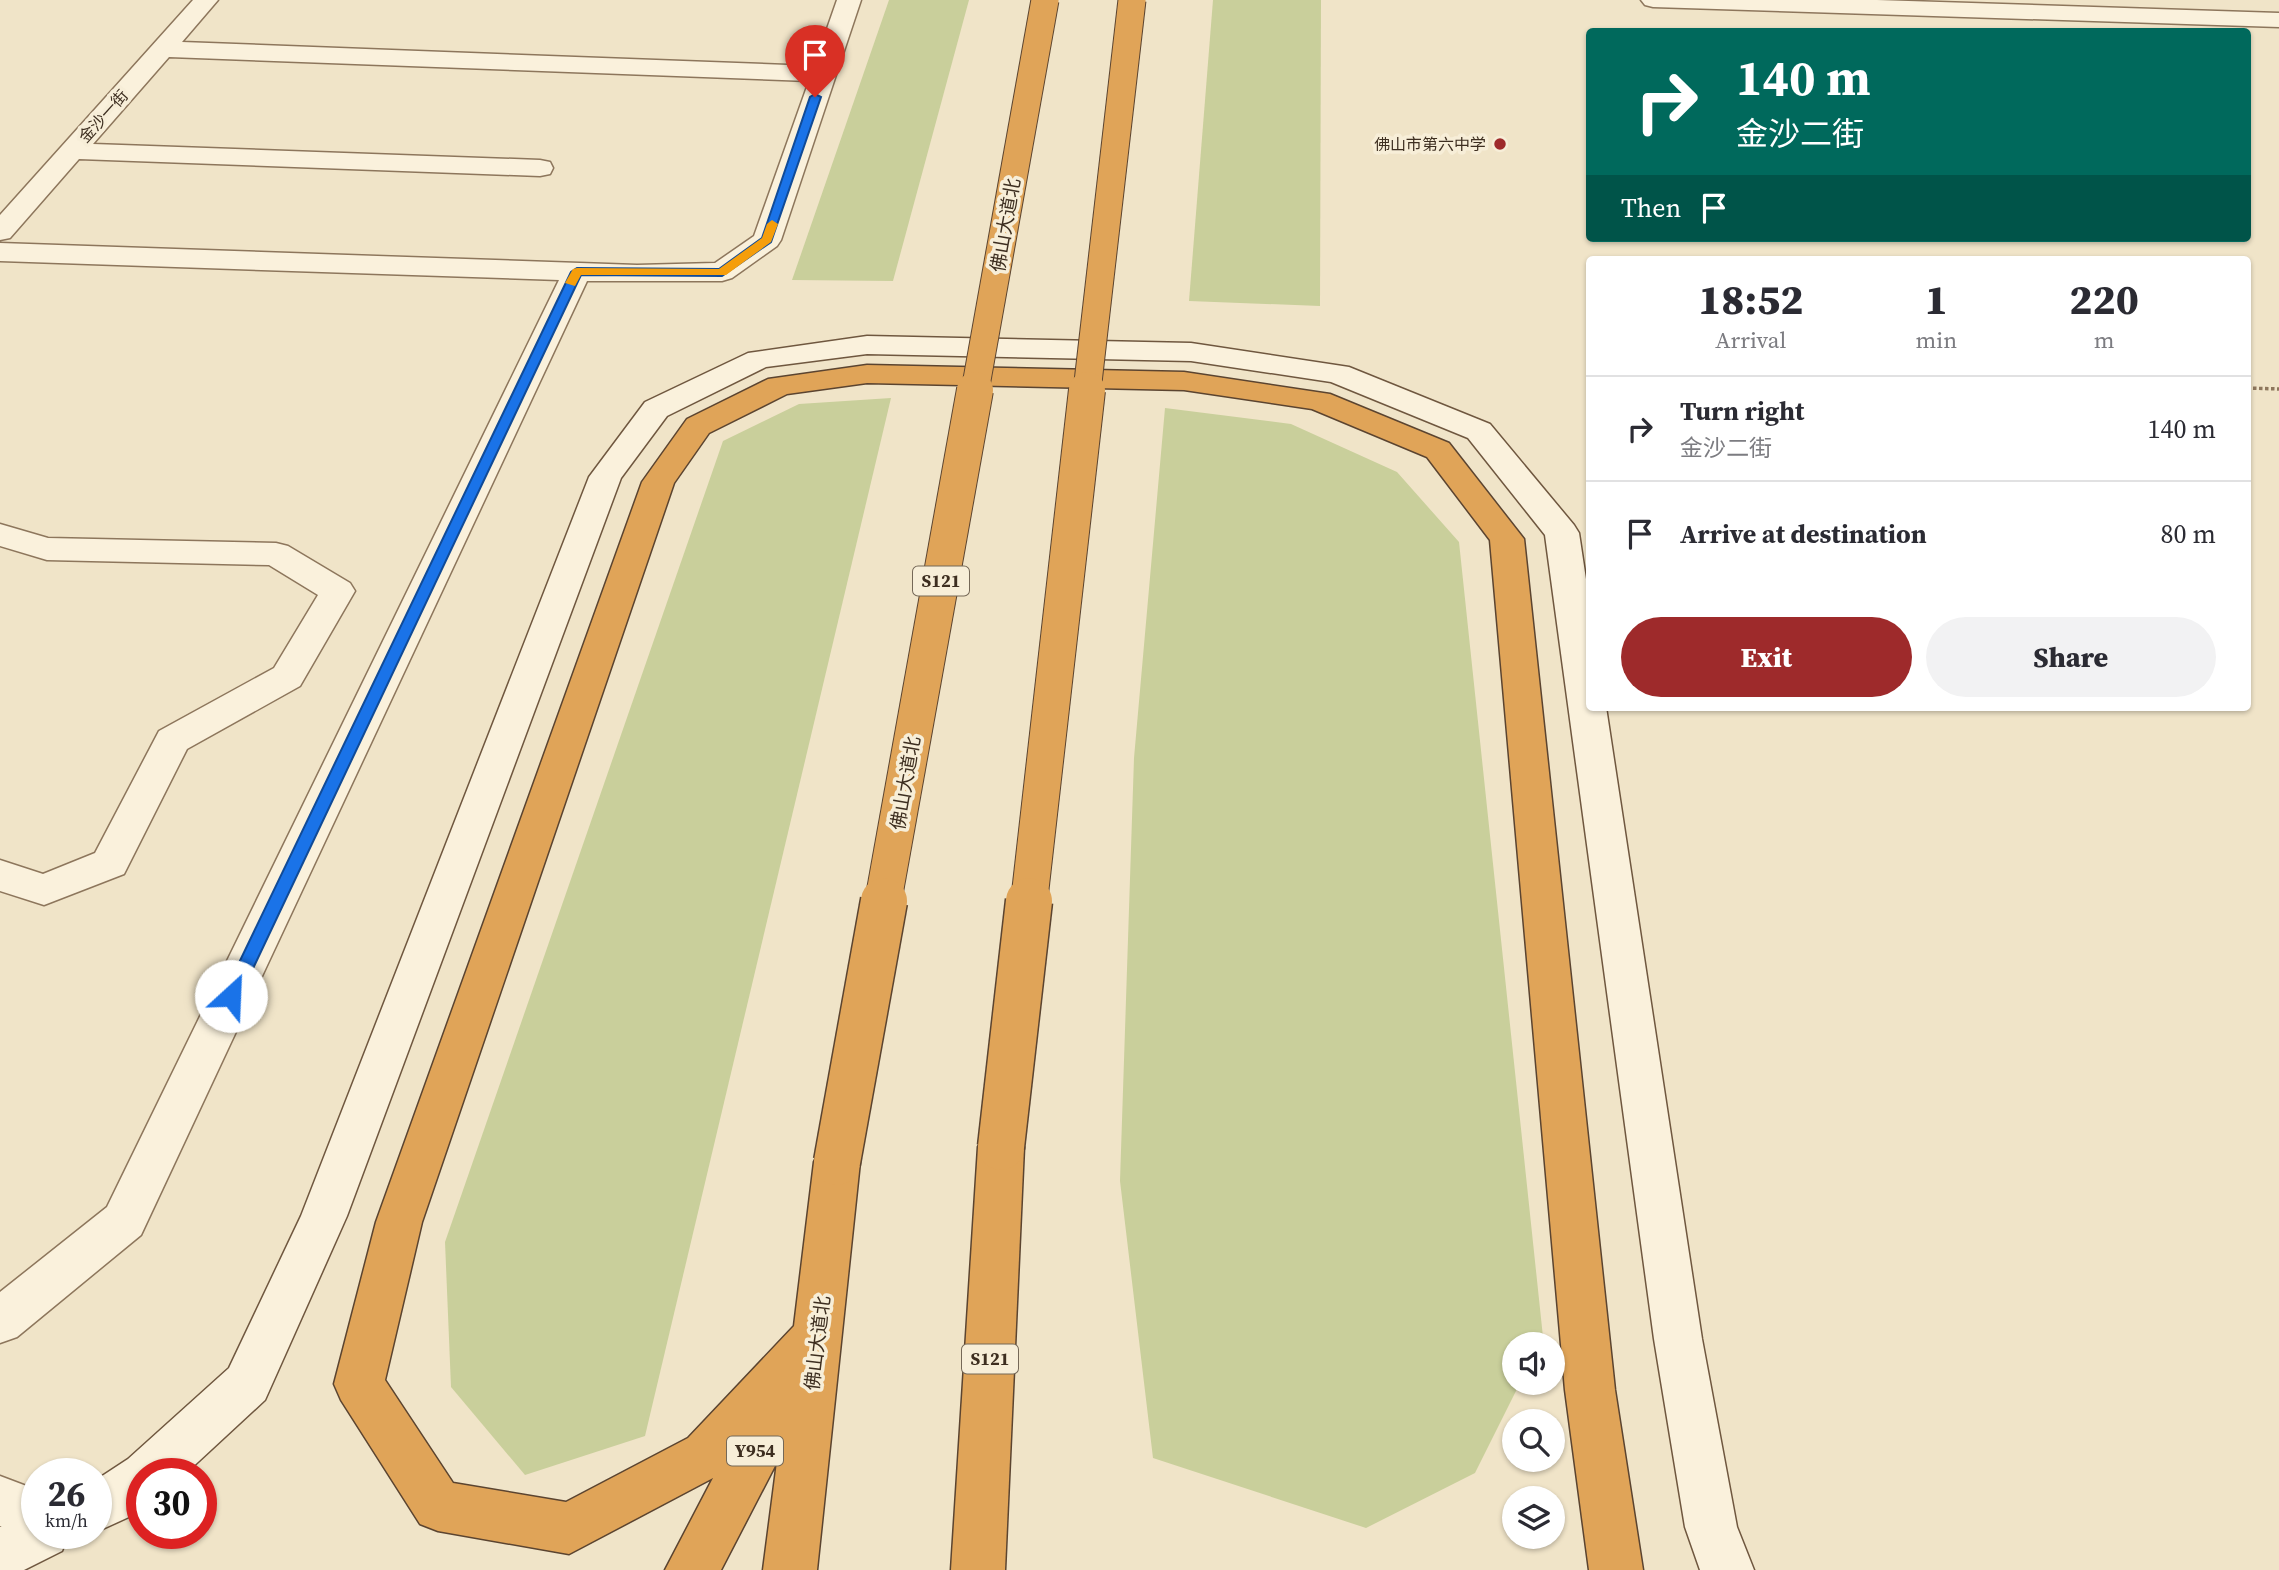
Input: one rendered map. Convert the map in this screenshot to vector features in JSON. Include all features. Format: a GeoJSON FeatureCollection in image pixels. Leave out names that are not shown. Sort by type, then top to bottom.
{"type":"FeatureCollection","features":[{"type":"Feature","properties":{"kind":"highway","name":"佛山大道北"},"geometry":{"type":"LineString","coordinates":[[790,1570],[837,1162],[1045,0]]}},
{"type":"Feature","properties":{"kind":"highway","name":"S121"},"geometry":{"type":"LineString","coordinates":[[979,1547],[1001,1147],[1132,0]]}},
{"type":"Feature","properties":{"kind":"highway"},"geometry":{"type":"LineString","coordinates":[[819,1333],[706,1455],[569,1528],[438,1506],[359,1384],[400,1222],[658,482],[698,426],[779,386],[867,374],[1184,381],[1319,401],[1438,450],[1507,539],[1590,1390],[1617,1564]]}},
{"type":"Feature","properties":{"kind":"highway","name":"Y954"},"geometry":{"type":"LineString","coordinates":[[692,1570],[819,1333]]}},
{"type":"Feature","properties":{"kind":"highway"},"geometry":{"type":"LineString","coordinates":[[979,1547],[1002,1570]]}},
{"type":"Feature","properties":{"kind":"street","name":"金沙一街"},"geometry":{"type":"LineString","coordinates":[[0,232],[206,0]]}},
{"type":"Feature","properties":{"kind":"street"},"geometry":{"type":"LineString","coordinates":[[0,252],[577,272],[722,272],[767,240],[849,0]]}},
{"type":"Feature","properties":{"kind":"street"},"geometry":{"type":"LineString","coordinates":[[1653,0],[2008,6],[2279,20]]}},
{"type":"Feature","properties":{"kind":"street"},"geometry":{"type":"LineString","coordinates":[[162,49],[824,74]]}},
{"type":"Feature","properties":{"kind":"street"},"geometry":{"type":"LineString","coordinates":[[72,151],[540,168]]}},
{"type":"Feature","properties":{"kind":"street"},"geometry":{"type":"LineString","coordinates":[[0,1321],[124,1221],[577,272]]}},
{"type":"Feature","properties":{"kind":"street"},"geometry":{"type":"LineString","coordinates":[[165,1458],[247,1384],[324,1216],[605,477],[656,409],[759,359],[867,345],[1191,352],[1338,374],[1479,431],[1562,533],[1586,700]]}},
{"type":"Feature","properties":{"kind":"street"},"geometry":{"type":"LineString","coordinates":[[0,535],[47,550],[276,554],[338,591],[287,677],[172,740],[110,863],[44,890],[0,875]]}},
{"type":"Feature","properties":{"kind":"street"},"geometry":{"type":"LineString","coordinates":[[1588,711],[1678,1339],[1719,1548],[1745,1570]]}},
{"type":"Feature","properties":{"kind":"street"},"geometry":{"type":"LineString","coordinates":[[0,1501],[21,1510]]}},
{"type":"Feature","properties":{"kind":"street"},"geometry":{"type":"LineString","coordinates":[[0,1554],[21,1544]]}},
{"type":"Feature","properties":{"kind":"path"},"geometry":{"type":"LineString","coordinates":[[2251,388],[2279,389]]}},
{"type":"Feature","properties":{"kind":"green space"},"geometry":{"type":"Polygon","coordinates":[[[889,0],[969,0],[893,281],[792,280],[889,0]]]}},
{"type":"Feature","properties":{"kind":"green space"},"geometry":{"type":"Polygon","coordinates":[[[1213,0],[1321,0],[1320,306],[1189,301],[1213,0]]]}},
{"type":"Feature","properties":{"kind":"green space"},"geometry":{"type":"Polygon","coordinates":[[[891,398],[645,1436],[525,1475],[451,1387],[445,1242],[723,441],[799,404],[891,398]]]}},
{"type":"Feature","properties":{"kind":"green space"},"geometry":{"type":"Polygon","coordinates":[[[1165,408],[1291,424],[1397,472],[1459,542],[1542,1332],[1502,1332],[1502,1395],[1514,1395],[1507,1409],[1502,1409],[1502,1419],[1475,1473],[1366,1528],[1153,1458],[1120,1181],[1134,758],[1165,408]]]}},
{"type":"Feature","properties":{"kind":"slow traffic"},"geometry":{"type":"LineString","coordinates":[[571,283],[577,272],[722,272],[767,240],[772,224]]}},
{"type":"Feature","properties":{"kind":"place","name":"佛山市第六中学"},"geometry":{"type":"Point","coordinates":[1500,144]}},
{"type":"Feature","properties":{"kind":"route"},"geometry":{"type":"LineString","coordinates":[[231,996],[577,272],[722,272],[767,240],[815,97]]}}]}
